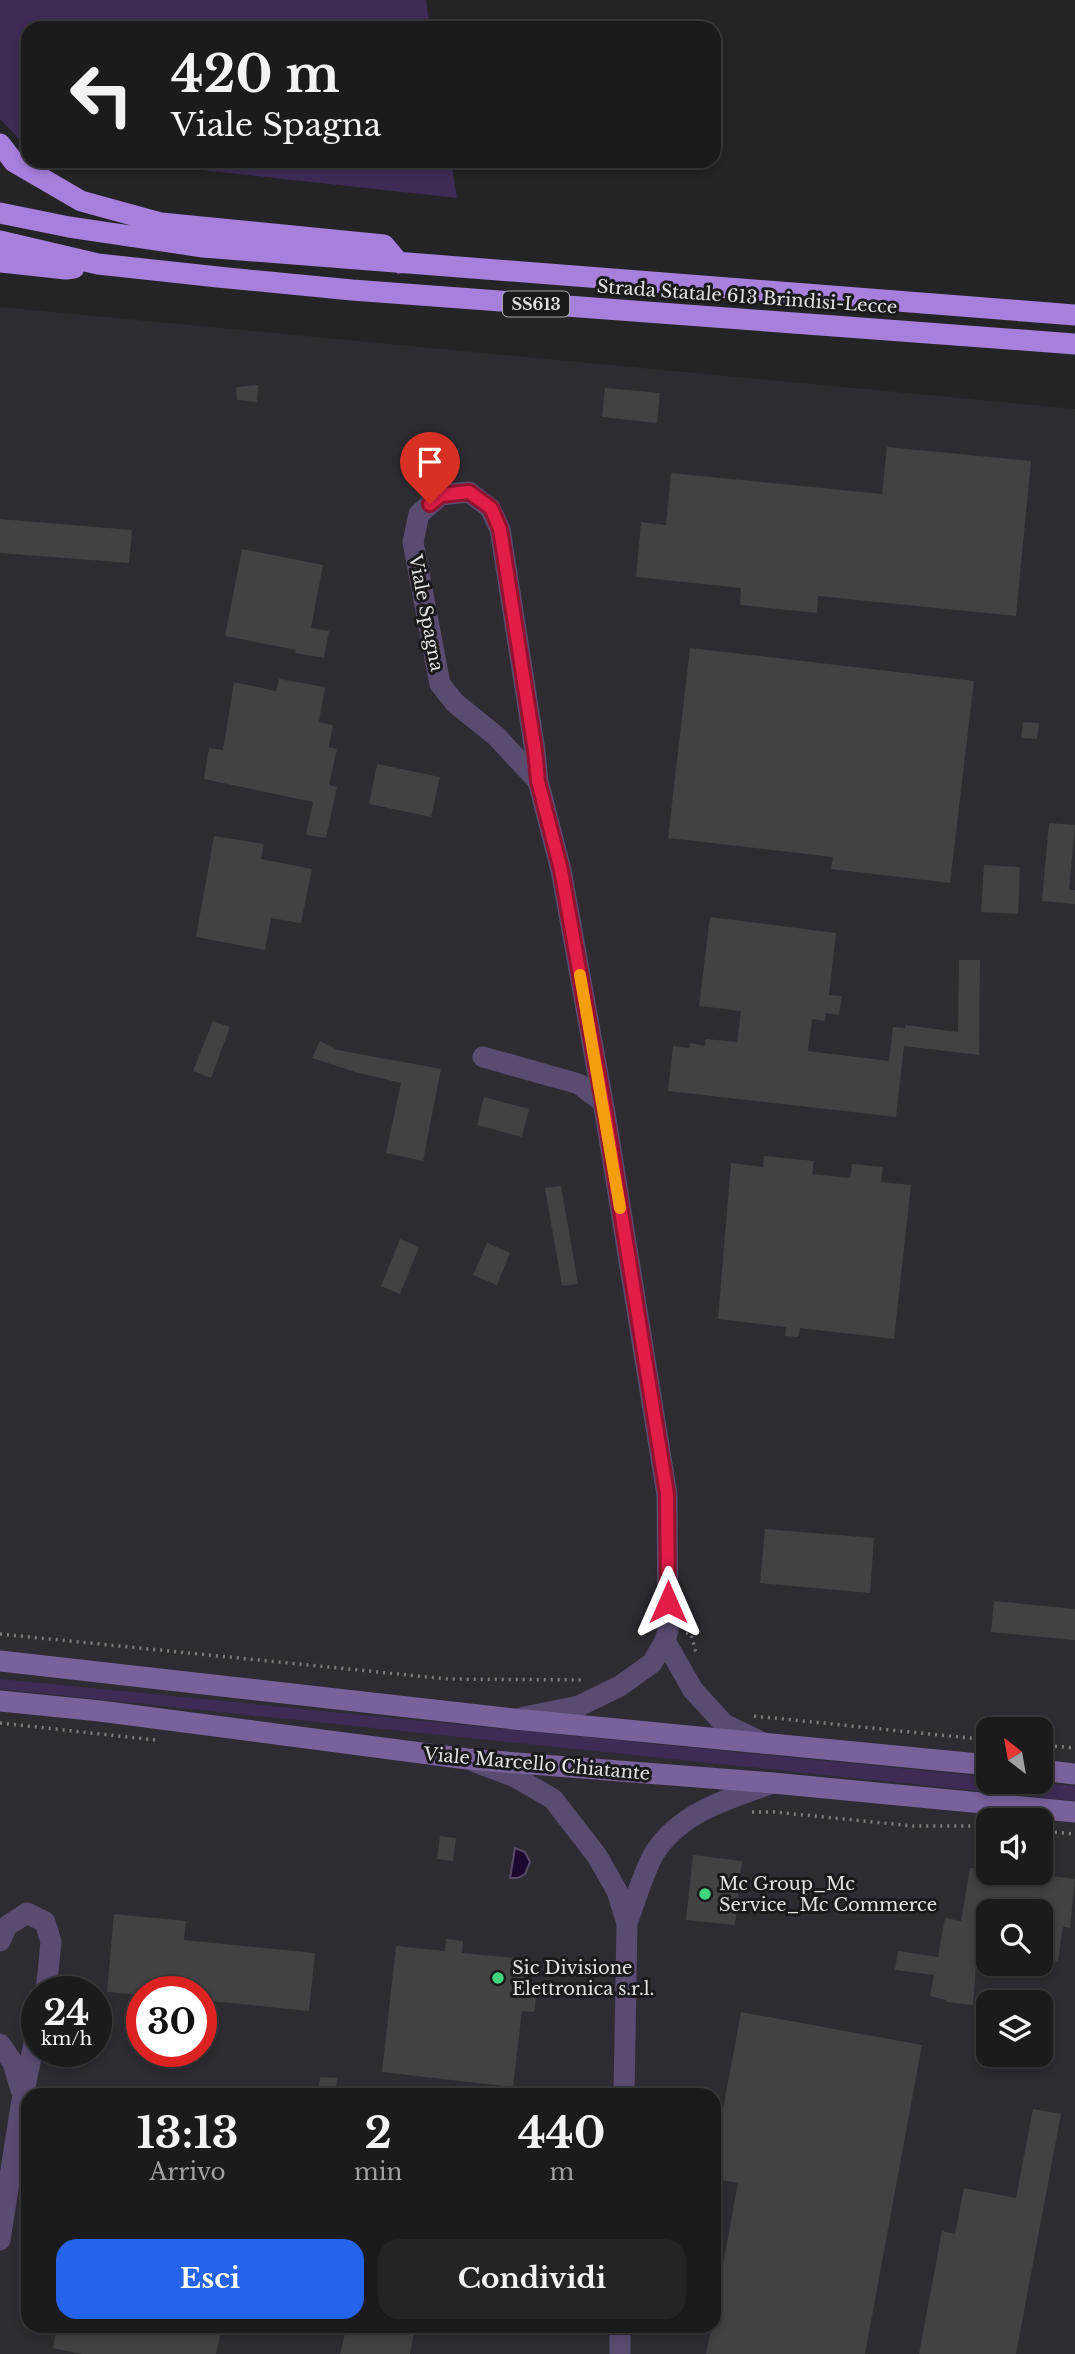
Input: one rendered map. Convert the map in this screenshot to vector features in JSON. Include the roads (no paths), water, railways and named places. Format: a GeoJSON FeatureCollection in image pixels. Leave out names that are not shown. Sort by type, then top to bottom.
{"type":"FeatureCollection","features":[{"type":"Feature","properties":{"kind":"highway"},"geometry":{"type":"LineString","coordinates":[[0,144],[14,162],[21,166]]}},
{"type":"Feature","properties":{"kind":"highway"},"geometry":{"type":"LineString","coordinates":[[24,168],[81,201],[161,223],[384,246],[399,262]]}},
{"type":"Feature","properties":{"kind":"highway","name":"Strada Statale 613 Brindisi-Lecce"},"geometry":{"type":"LineString","coordinates":[[0,213],[69,227],[203,247],[1075,315]]}},
{"type":"Feature","properties":{"kind":"highway","name":"Strada Statale 613 Brindisi-Lecce"},"geometry":{"type":"LineString","coordinates":[[0,241],[98,264],[352,290],[1075,344]]}},
{"type":"Feature","properties":{"kind":"highway"},"geometry":{"type":"LineString","coordinates":[[0,262],[66,269],[98,264]]}},
{"type":"Feature","properties":{"kind":"street","name":"Viale Spagna"},"geometry":{"type":"LineString","coordinates":[[538,781],[496,736],[455,703],[440,684],[413,542],[419,514],[441,495],[469,492],[491,508],[500,529],[538,781],[561,870],[603,1102],[667,1494],[666,1636],[693,1690],[724,1724],[765,1744]]}},
{"type":"Feature","properties":{"kind":"street"},"geometry":{"type":"LineString","coordinates":[[483,1057],[579,1084],[603,1102]]}},
{"type":"Feature","properties":{"kind":"street"},"geometry":{"type":"LineString","coordinates":[[514,1719],[579,1706],[620,1686],[652,1663],[666,1636]]}},
{"type":"Feature","properties":{"kind":"street"},"geometry":{"type":"LineString","coordinates":[[0,1661],[514,1719],[976,1764]]}},
{"type":"Feature","properties":{"kind":"street","name":"Viale Marcello Chiatante"},"geometry":{"type":"LineString","coordinates":[[0,1701],[100,1711],[467,1759],[773,1783],[1075,1812]]}},
{"type":"Feature","properties":{"kind":"street"},"geometry":{"type":"LineString","coordinates":[[467,1759],[515,1777],[553,1799],[608,1873],[617,1891],[627,1923],[624,2088]]}},
{"type":"Feature","properties":{"kind":"street"},"geometry":{"type":"LineString","coordinates":[[1054,1772],[1075,1774]]}},
{"type":"Feature","properties":{"kind":"street"},"geometry":{"type":"LineString","coordinates":[[627,1923],[654,1854],[674,1829],[697,1813],[773,1783]]}},
{"type":"Feature","properties":{"kind":"street"},"geometry":{"type":"LineString","coordinates":[[0,1941],[7,1926],[27,1913],[45,1922],[51,1942],[48,1976]]}},
{"type":"Feature","properties":{"kind":"street"},"geometry":{"type":"LineString","coordinates":[[0,2044],[13,2063],[21,2090],[21,2106],[0,2240]]}},
{"type":"Feature","properties":{"kind":"street"},"geometry":{"type":"LineString","coordinates":[[25,2088],[29,2067]]}},
{"type":"Feature","properties":{"kind":"street"},"geometry":{"type":"LineString","coordinates":[[620,2333],[620,2354]]}},
{"type":"Feature","properties":{"kind":"place","name":"Mc Group_Mc Service_Mc Commerce"},"geometry":{"type":"Point","coordinates":[705,1894]}},
{"type":"Feature","properties":{"kind":"place","name":"Sic Divisione Elettronica s.r.l."},"geometry":{"type":"Point","coordinates":[498,1978]}}]}
